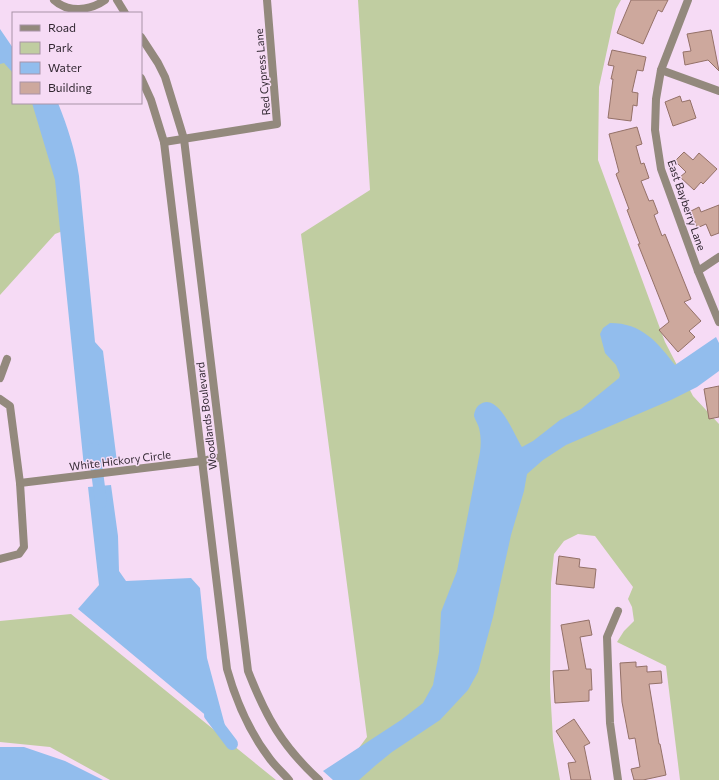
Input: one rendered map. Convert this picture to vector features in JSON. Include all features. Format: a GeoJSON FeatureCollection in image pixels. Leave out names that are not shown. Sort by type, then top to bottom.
{"type":"FeatureCollection","features":[{"type":"Feature","properties":{"kind":"street"},"geometry":{"type":"LineString","coordinates":[[54,0],[68,8],[97,10],[105,0]]}},
{"type":"Feature","properties":{"kind":"street"},"geometry":{"type":"LineString","coordinates":[[117,0],[124,12]]}},
{"type":"Feature","properties":{"kind":"street","name":"Red Cypress Lane"},"geometry":{"type":"LineString","coordinates":[[164,142],[277,124],[267,0]]}},
{"type":"Feature","properties":{"kind":"street","name":"East Bayberry Lane"},"geometry":{"type":"LineString","coordinates":[[688,0],[661,70],[656,99],[655,130],[661,169],[698,271],[719,322]]}},
{"type":"Feature","properties":{"kind":"street","name":"Woodlands Boulevard"},"geometry":{"type":"LineString","coordinates":[[142,39],[165,77],[184,139],[248,671],[260,702],[274,728],[290,751],[318,780]]}},
{"type":"Feature","properties":{"kind":"street"},"geometry":{"type":"LineString","coordinates":[[661,70],[719,91]]}},
{"type":"Feature","properties":{"kind":"street","name":"Woodlands Boulevard"},"geometry":{"type":"LineString","coordinates":[[142,80],[151,100],[164,142],[228,675],[234,694],[253,732],[270,759],[289,780]]}},
{"type":"Feature","properties":{"kind":"street"},"geometry":{"type":"LineString","coordinates":[[698,271],[719,256]]}},
{"type":"Feature","properties":{"kind":"street"},"geometry":{"type":"LineString","coordinates":[[0,378],[7,358]]}},
{"type":"Feature","properties":{"kind":"street"},"geometry":{"type":"LineString","coordinates":[[0,398],[10,406],[20,483],[24,547],[19,554],[6,559],[0,559]]}},
{"type":"Feature","properties":{"kind":"street","name":"White Hickory Circle"},"geometry":{"type":"LineString","coordinates":[[20,483],[202,461],[222,457]]}},
{"type":"Feature","properties":{"kind":"street"},"geometry":{"type":"LineString","coordinates":[[618,611],[607,637],[610,723],[618,780]]}},
{"type":"Feature","properties":{"kind":"green space"},"geometry":{"type":"Polygon","coordinates":[[[358,0],[621,0],[616,9],[599,87],[598,160],[665,342],[693,396],[719,424],[719,780],[680,780],[666,666],[617,642],[624,631],[634,621],[632,607],[628,599],[633,587],[595,536],[578,534],[564,541],[554,554],[551,583],[550,687],[553,740],[560,780],[335,780],[367,737],[301,234],[370,190],[358,0]]]}},
{"type":"Feature","properties":{"kind":"green space"},"geometry":{"type":"Polygon","coordinates":[[[0,51],[12,63],[12,104],[43,104],[68,229],[55,234],[0,295],[0,51]]]}},
{"type":"Feature","properties":{"kind":"green space"},"geometry":{"type":"Polygon","coordinates":[[[71,614],[276,780],[110,780],[50,747],[0,742],[0,621],[71,614]]]}},
{"type":"Feature","properties":{"kind":"water"},"geometry":{"type":"Polygon","coordinates":[[[0,29],[12,47],[12,72],[4,63],[0,64],[0,29]]]}},
{"type":"Feature","properties":{"kind":"water"},"geometry":{"type":"Polygon","coordinates":[[[32,104],[58,104],[68,130],[75,157],[79,176],[95,342],[103,351],[117,462],[84,467],[55,180],[32,104]]]}},
{"type":"Feature","properties":{"kind":"water"},"geometry":{"type":"Polygon","coordinates":[[[610,323],[631,326],[648,335],[675,365],[716,337],[719,343],[719,371],[697,387],[671,400],[566,445],[543,460],[527,474],[524,491],[511,535],[493,617],[478,672],[468,690],[440,720],[392,752],[359,780],[333,780],[323,771],[401,720],[423,703],[433,685],[439,652],[441,612],[457,571],[480,452],[480,431],[474,416],[477,407],[486,402],[493,404],[505,416],[522,447],[533,441],[560,420],[581,409],[619,378],[620,375],[616,365],[605,353],[600,334],[603,328],[610,323]]]}},
{"type":"Feature","properties":{"kind":"water"},"geometry":{"type":"Polygon","coordinates":[[[111,485],[118,536],[119,571],[126,581],[191,578],[200,588],[207,658],[227,733],[78,609],[99,585],[88,487],[111,485]]]}},
{"type":"Feature","properties":{"kind":"water"},"geometry":{"type":"Polygon","coordinates":[[[0,747],[24,747],[65,761],[103,780],[0,780],[0,747]]]}},
{"type":"Feature","properties":{"kind":"building"},"geometry":{"type":"Polygon","coordinates":[[[631,0],[668,0],[662,12],[658,10],[643,44],[617,33],[631,0]]]}},
{"type":"Feature","properties":{"kind":"building"},"geometry":{"type":"Polygon","coordinates":[[[711,30],[719,71],[708,60],[685,65],[683,52],[691,51],[687,34],[711,30]]]}},
{"type":"Feature","properties":{"kind":"building"},"geometry":{"type":"Polygon","coordinates":[[[612,50],[646,57],[643,71],[637,70],[632,92],[638,93],[637,106],[633,105],[631,121],[608,118],[613,79],[611,79],[614,66],[608,65],[612,50]]]}},
{"type":"Feature","properties":{"kind":"building"},"geometry":{"type":"Polygon","coordinates":[[[680,96],[682,102],[690,100],[696,118],[673,126],[665,102],[680,96]]]}},
{"type":"Feature","properties":{"kind":"building"},"geometry":{"type":"Polygon","coordinates":[[[637,127],[642,144],[636,146],[641,164],[644,163],[649,178],[641,181],[649,201],[653,200],[658,213],[654,215],[662,236],[665,234],[691,299],[684,302],[701,321],[689,331],[695,337],[678,352],[659,330],[669,322],[638,244],[640,244],[627,210],[629,209],[616,174],[619,172],[609,134],[637,127]]]}},
{"type":"Feature","properties":{"kind":"building"},"geometry":{"type":"Polygon","coordinates":[[[684,152],[693,160],[699,153],[717,169],[703,184],[701,182],[694,190],[680,177],[686,172],[675,161],[684,152]]]}},
{"type":"Feature","properties":{"kind":"building"},"geometry":{"type":"Polygon","coordinates":[[[719,205],[719,233],[711,236],[706,224],[697,228],[691,211],[699,207],[701,212],[719,205]]]}},
{"type":"Feature","properties":{"kind":"building"},"geometry":{"type":"Polygon","coordinates":[[[719,386],[719,417],[709,419],[704,389],[719,386]]]}},
{"type":"Feature","properties":{"kind":"building"},"geometry":{"type":"Polygon","coordinates":[[[559,556],[580,559],[579,567],[596,569],[594,588],[556,584],[559,556]]]}},
{"type":"Feature","properties":{"kind":"building"},"geometry":{"type":"Polygon","coordinates":[[[589,620],[592,635],[580,637],[586,669],[591,669],[592,690],[589,690],[589,701],[555,703],[553,671],[569,670],[561,625],[589,620]]]}},
{"type":"Feature","properties":{"kind":"building"},"geometry":{"type":"Polygon","coordinates":[[[636,662],[636,667],[647,666],[647,672],[661,671],[662,683],[649,684],[666,775],[643,780],[634,780],[631,769],[640,767],[635,738],[629,739],[622,702],[620,663],[636,662]]]}},
{"type":"Feature","properties":{"kind":"building"},"geometry":{"type":"Polygon","coordinates":[[[574,719],[590,743],[584,746],[591,780],[571,780],[568,763],[576,762],[556,731],[574,719]]]}},
{"type":"Feature","properties":{"kind":"waterway"},"geometry":{"type":"LineString","coordinates":[[94,449],[101,502]]}},
{"type":"Feature","properties":{"kind":"waterway"},"geometry":{"type":"LineString","coordinates":[[210,715],[232,744]]}}]}
